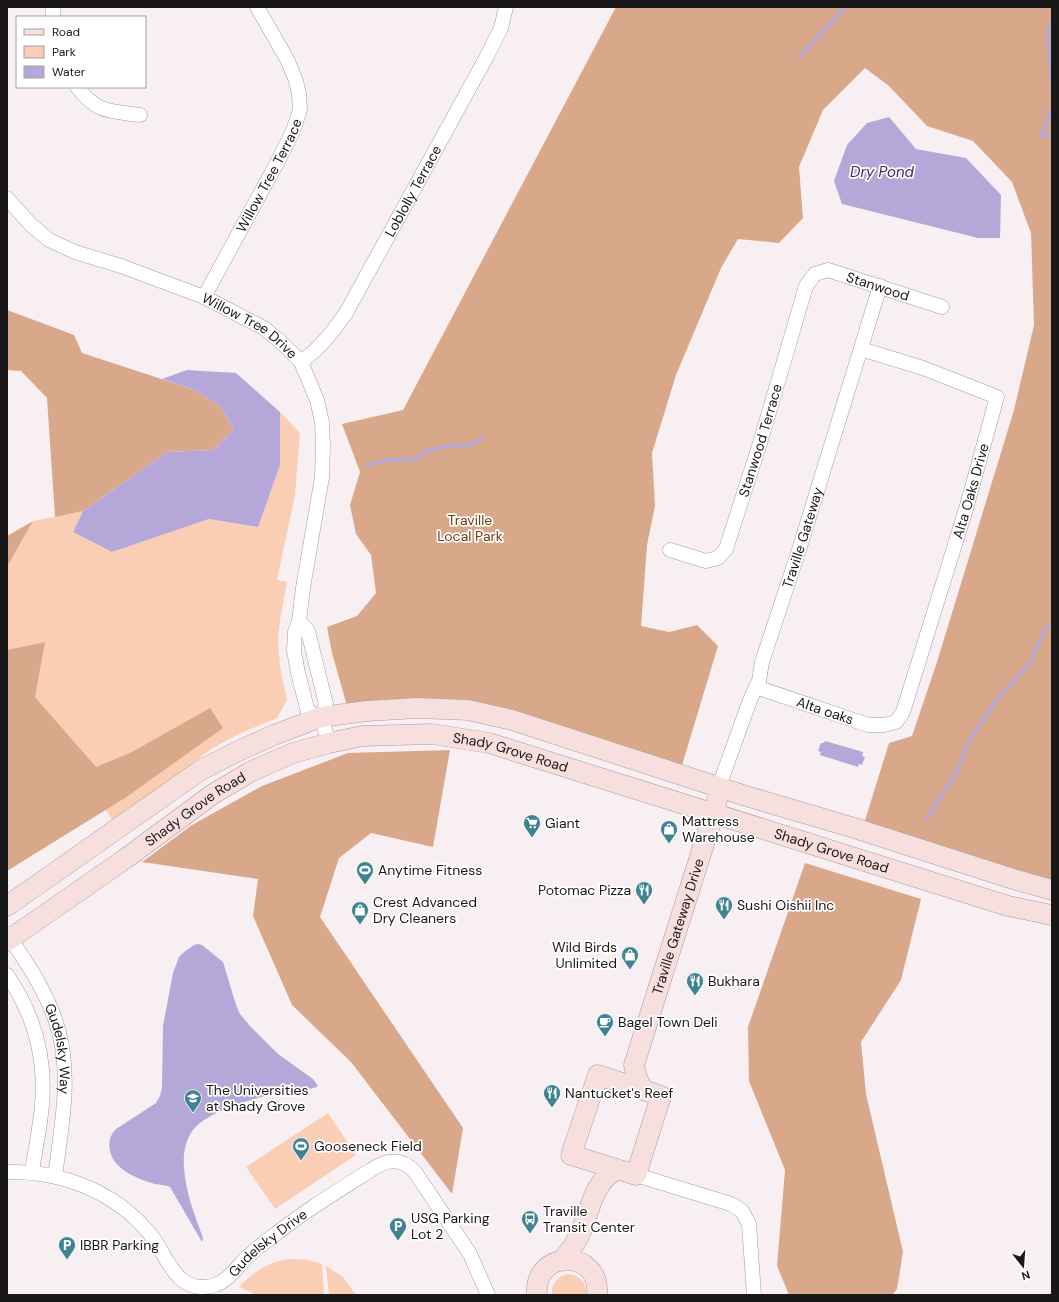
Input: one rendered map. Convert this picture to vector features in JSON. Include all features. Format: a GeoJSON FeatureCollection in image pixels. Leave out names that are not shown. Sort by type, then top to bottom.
{"type":"FeatureCollection","features":[{"type":"Feature","properties":{"kind":"main road","name":"Shady Grove Road"},"geometry":{"type":"LineString","coordinates":[[7,906],[201,770],[236,752],[321,717],[367,711],[417,708],[468,710],[512,720],[720,788],[1052,890]]}},
{"type":"Feature","properties":{"kind":"main road","name":"Shady Grove Road"},"geometry":{"type":"LineString","coordinates":[[8,938],[125,859],[213,794],[250,772],[293,753],[362,736],[432,734],[489,743],[1008,906],[1052,915]]}},
{"type":"Feature","properties":{"kind":"main road","name":"Traville Gateway Drive"},"geometry":{"type":"LineString","coordinates":[[634,1065],[714,813],[720,788]]}},
{"type":"Feature","properties":{"kind":"main road"},"geometry":{"type":"LineString","coordinates":[[612,1080],[625,1073],[634,1065],[637,1078],[643,1090]]}},
{"type":"Feature","properties":{"kind":"main road"},"geometry":{"type":"LineString","coordinates":[[598,1075],[662,1096],[626,1172],[572,1155],[598,1075]]}},
{"type":"Feature","properties":{"kind":"main road"},"geometry":{"type":"LineString","coordinates":[[586,1159],[591,1169],[593,1180],[592,1198]]}},
{"type":"Feature","properties":{"kind":"main road"},"geometry":{"type":"LineString","coordinates":[[562,1260],[571,1250],[582,1230],[592,1198],[602,1181],[610,1173],[626,1172]]}},
{"type":"Feature","properties":{"kind":"main road"},"geometry":{"type":"LineString","coordinates":[[582,1230],[584,1255],[596,1278],[598,1288],[597,1295]]}},
{"type":"Feature","properties":{"kind":"main road"},"geometry":{"type":"LineString","coordinates":[[535,1293],[540,1276],[545,1269],[552,1264],[562,1260],[572,1260],[582,1263],[590,1269]]}},
{"type":"Feature","properties":{"kind":"street","name":"Willow Tree Terrace"},"geometry":{"type":"LineString","coordinates":[[204,297],[293,131],[300,110],[299,94],[290,68],[257,7]]}},
{"type":"Feature","properties":{"kind":"street","name":"Loblolly Terrace"},"geometry":{"type":"LineString","coordinates":[[301,362],[320,347],[346,313],[487,56],[501,28],[506,7]]}},
{"type":"Feature","properties":{"kind":"street"},"geometry":{"type":"LineString","coordinates":[[78,88],[94,105],[105,110],[140,115]]}},
{"type":"Feature","properties":{"kind":"street","name":"Willow Tree Drive"},"geometry":{"type":"LineString","coordinates":[[7,198],[31,225],[49,240],[75,252],[121,266],[204,297],[264,328],[301,362],[317,400],[322,422],[323,447],[322,477],[303,588],[299,621],[295,632],[294,651],[308,712],[321,717]]}},
{"type":"Feature","properties":{"kind":"street","name":"Stanwood"},"geometry":{"type":"LineString","coordinates":[[815,274],[828,270],[942,307]]}},
{"type":"Feature","properties":{"kind":"street","name":"Stanwood Terrace"},"geometry":{"type":"LineString","coordinates":[[670,550],[706,561],[718,558],[726,549],[760,443],[806,286],[815,274]]}},
{"type":"Feature","properties":{"kind":"street","name":"Traville Gateway"},"geometry":{"type":"LineString","coordinates":[[720,788],[747,707],[759,681],[762,662],[880,286]]}},
{"type":"Feature","properties":{"kind":"street","name":"Alta Oaks Drive"},"geometry":{"type":"LineString","coordinates":[[861,348],[923,368],[997,397],[957,538],[903,712],[896,722]]}},
{"type":"Feature","properties":{"kind":"street"},"geometry":{"type":"LineString","coordinates":[[299,621],[308,631],[326,704],[321,717],[329,743]]}},
{"type":"Feature","properties":{"kind":"street","name":"Alta oaks"},"geometry":{"type":"LineString","coordinates":[[756,687],[868,725],[884,725],[896,722]]}},
{"type":"Feature","properties":{"kind":"street","name":"Gudelsky Way"},"geometry":{"type":"LineString","coordinates":[[8,938],[39,983],[48,1000],[56,1020],[60,1040],[65,1080],[62,1122],[55,1176]]}},
{"type":"Feature","properties":{"kind":"street","name":"Gudelsky Way"},"geometry":{"type":"LineString","coordinates":[[7,975],[27,1008],[34,1025],[42,1061],[42,1105],[32,1172]]}},
{"type":"Feature","properties":{"kind":"street","name":"Gudelsky Drive"},"geometry":{"type":"LineString","coordinates":[[7,1172],[32,1172],[55,1176],[87,1187],[117,1204],[143,1226],[158,1245],[180,1278],[192,1285],[206,1286],[220,1283],[226,1279],[268,1239],[371,1170],[386,1162],[400,1162],[406,1164],[416,1172],[470,1254],[488,1295]]}},
{"type":"Feature","properties":{"kind":"street"},"geometry":{"type":"LineString","coordinates":[[626,1172],[732,1204],[742,1211],[749,1224],[754,1295]]}},
{"type":"Feature","properties":{"kind":"green space","name":"Traville Local Park"},"geometry":{"type":"Polygon","coordinates":[[[616,7],[1052,7],[1052,889],[862,830],[889,743],[912,736],[937,662],[1014,410],[1034,325],[1031,233],[1012,182],[973,141],[927,126],[889,86],[865,68],[823,110],[799,167],[803,218],[779,243],[738,239],[721,268],[676,375],[652,453],[655,506],[647,545],[641,626],[669,632],[697,625],[718,646],[679,775],[512,720],[349,713],[332,653],[327,627],[357,616],[376,593],[371,555],[356,534],[350,505],[360,472],[342,424],[403,410],[616,7]]]}},
{"type":"Feature","properties":{"kind":"green space"},"geometry":{"type":"Polygon","coordinates":[[[7,310],[74,335],[82,353],[192,389],[220,406],[234,429],[213,450],[167,452],[83,511],[55,517],[47,398],[21,371],[7,370],[7,310]]]}},
{"type":"Feature","properties":{"kind":"green space"},"geometry":{"type":"Polygon","coordinates":[[[280,412],[300,433],[295,495],[277,580],[287,582],[278,640],[280,667],[287,700],[277,718],[239,734],[213,748],[113,821],[9,666],[7,650],[7,567],[33,521],[83,511],[73,532],[112,552],[209,519],[257,527],[280,465],[280,412]]]}},
{"type":"Feature","properties":{"kind":"green space"},"geometry":{"type":"Polygon","coordinates":[[[33,521],[7,567],[7,536],[33,521]]]}},
{"type":"Feature","properties":{"kind":"green space"},"geometry":{"type":"Polygon","coordinates":[[[45,642],[35,697],[96,767],[132,752],[210,708],[223,728],[125,798],[7,871],[7,650],[45,642]]]}},
{"type":"Feature","properties":{"kind":"green space"},"geometry":{"type":"Polygon","coordinates":[[[450,750],[433,847],[371,833],[339,858],[320,917],[463,1128],[452,1194],[351,1062],[292,1005],[253,916],[258,879],[142,862],[192,825],[262,786],[348,753],[450,750]]]}},
{"type":"Feature","properties":{"kind":"green space"},"geometry":{"type":"Polygon","coordinates":[[[805,863],[921,899],[901,980],[861,1042],[866,1094],[903,1252],[897,1289],[892,1295],[789,1295],[777,1266],[785,1170],[749,1081],[748,1027],[805,863]]]}},
{"type":"Feature","properties":{"kind":"green space","name":"Gooseneck Field"},"geometry":{"type":"Polygon","coordinates":[[[328,1113],[356,1155],[275,1209],[246,1167],[328,1113]]]}},
{"type":"Feature","properties":{"kind":"green space"},"geometry":{"type":"Polygon","coordinates":[[[291,1259],[308,1260],[322,1264],[324,1295],[257,1295],[239,1287],[262,1268],[275,1262],[291,1259]]]}},
{"type":"Feature","properties":{"kind":"green space"},"geometry":{"type":"Polygon","coordinates":[[[326,1266],[343,1277],[356,1295],[329,1295],[326,1266]]]}},
{"type":"Feature","properties":{"kind":"green space"},"geometry":{"type":"Polygon","coordinates":[[[568,1274],[576,1276],[582,1280],[586,1295],[552,1295],[553,1287],[556,1281],[568,1274]]]}},
{"type":"Feature","properties":{"kind":"water","name":"Dry Pond"},"geometry":{"type":"Polygon","coordinates":[[[889,117],[916,149],[966,158],[1001,195],[1000,238],[978,238],[842,204],[834,181],[847,145],[867,123],[889,117]]]}},
{"type":"Feature","properties":{"kind":"water"},"geometry":{"type":"Polygon","coordinates":[[[187,370],[236,373],[280,412],[280,465],[258,527],[209,519],[112,552],[73,532],[83,511],[167,452],[213,450],[234,429],[220,406],[192,389],[162,379],[187,370]]]}},
{"type":"Feature","properties":{"kind":"water"},"geometry":{"type":"Polygon","coordinates":[[[825,741],[863,752],[862,756],[865,757],[862,765],[859,764],[858,767],[820,755],[821,752],[818,751],[821,743],[824,743],[825,741]]]}},
{"type":"Feature","properties":{"kind":"water"},"geometry":{"type":"Polygon","coordinates":[[[194,945],[202,945],[223,962],[236,1005],[240,1014],[250,1026],[278,1054],[313,1079],[318,1086],[276,1093],[236,1105],[210,1116],[200,1123],[190,1134],[185,1148],[185,1176],[188,1194],[203,1238],[202,1242],[170,1187],[148,1182],[128,1173],[112,1158],[109,1145],[111,1136],[116,1129],[156,1103],[160,1096],[162,1087],[163,1026],[173,973],[179,957],[194,945]]]}},
{"type":"Feature","properties":{"kind":"waterway"},"geometry":{"type":"LineString","coordinates":[[800,56],[846,7]]}},
{"type":"Feature","properties":{"kind":"waterway"},"geometry":{"type":"LineString","coordinates":[[1052,20],[1048,31],[1052,89]]}},
{"type":"Feature","properties":{"kind":"waterway"},"geometry":{"type":"LineString","coordinates":[[1052,108],[1041,136],[1052,136]]}},
{"type":"Feature","properties":{"kind":"waterway"},"geometry":{"type":"LineString","coordinates":[[367,465],[390,460],[416,459],[428,450],[455,445],[471,445],[483,437]]}},
{"type":"Feature","properties":{"kind":"waterway"},"geometry":{"type":"LineString","coordinates":[[927,818],[957,772],[968,743],[996,701],[1029,664],[1046,628],[1052,623]]}},
{"type":"Feature","properties":{"kind":"place","name":"Giant"},"geometry":{"type":"Point","coordinates":[532,838]}},
{"type":"Feature","properties":{"kind":"place","name":"Mattress Warehouse"},"geometry":{"type":"Point","coordinates":[669,844]}},
{"type":"Feature","properties":{"kind":"place","name":"Anytime Fitness"},"geometry":{"type":"Point","coordinates":[365,885]}},
{"type":"Feature","properties":{"kind":"place","name":"Potomac Pizza"},"geometry":{"type":"Point","coordinates":[644,905]}},
{"type":"Feature","properties":{"kind":"place","name":"Sushi Oishii Inc"},"geometry":{"type":"Point","coordinates":[724,920]}},
{"type":"Feature","properties":{"kind":"place","name":"Crest Advanced Dry Cleaners"},"geometry":{"type":"Point","coordinates":[360,925]}},
{"type":"Feature","properties":{"kind":"place","name":"Wild Birds Unlimited"},"geometry":{"type":"Point","coordinates":[630,970]}},
{"type":"Feature","properties":{"kind":"place","name":"Bukhara"},"geometry":{"type":"Point","coordinates":[695,996]}},
{"type":"Feature","properties":{"kind":"place","name":"Bagel Town Deli"},"geometry":{"type":"Point","coordinates":[605,1037]}},
{"type":"Feature","properties":{"kind":"place","name":"Nantucket's Reef"},"geometry":{"type":"Point","coordinates":[552,1108]}},
{"type":"Feature","properties":{"kind":"place","name":"The Universities at Shady Grove"},"geometry":{"type":"Point","coordinates":[193,1113]}},
{"type":"Feature","properties":{"kind":"place","name":"Gooseneck Field"},"geometry":{"type":"Point","coordinates":[301,1161]}},
{"type":"Feature","properties":{"kind":"place","name":"Traville Transit Center"},"geometry":{"type":"Point","coordinates":[530,1234]}},
{"type":"Feature","properties":{"kind":"place","name":"USG Parking Lot 2"},"geometry":{"type":"Point","coordinates":[398,1241]}},
{"type":"Feature","properties":{"kind":"place","name":"IBBR Parking"},"geometry":{"type":"Point","coordinates":[67,1260]}}]}
